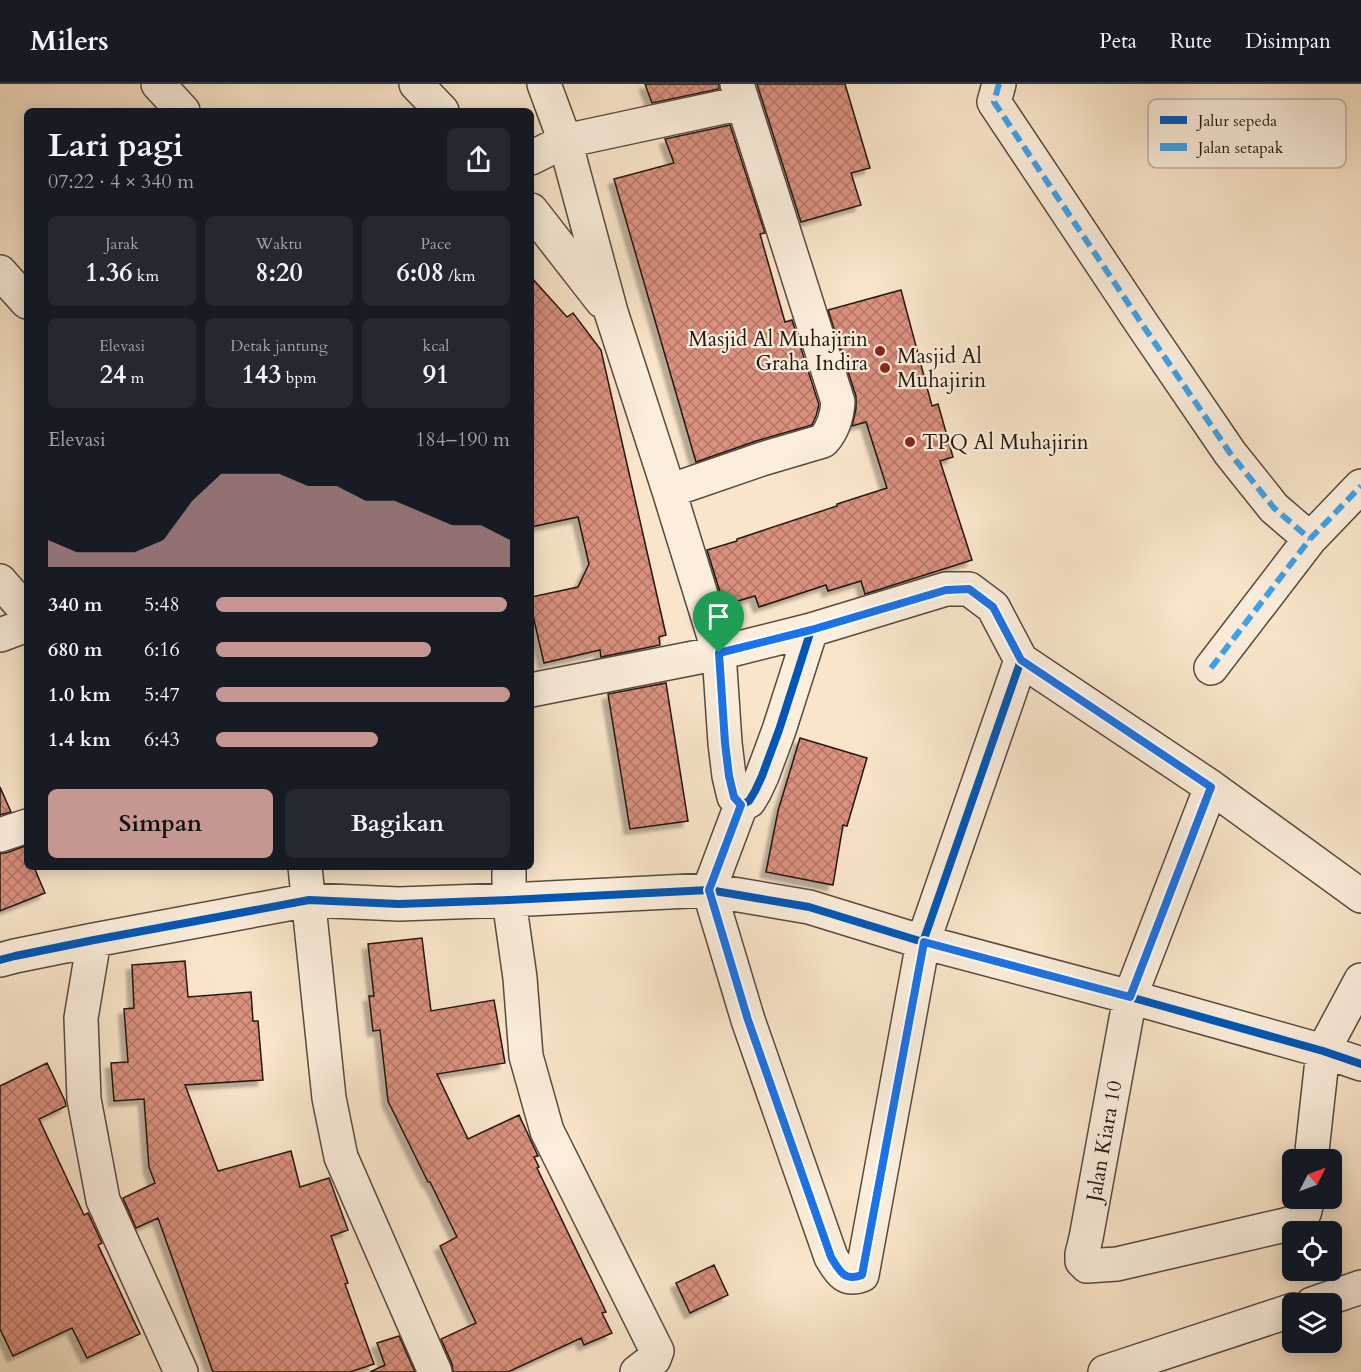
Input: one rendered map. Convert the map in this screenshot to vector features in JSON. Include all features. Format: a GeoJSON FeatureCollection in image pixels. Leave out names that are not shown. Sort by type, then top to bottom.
{"type":"FeatureCollection","features":[{"type":"Feature","properties":{"kind":"street"},"geometry":{"type":"LineString","coordinates":[[158,84],[180,108]]}},
{"type":"Feature","properties":{"kind":"street"},"geometry":{"type":"LineString","coordinates":[[416,84],[439,108]]}},
{"type":"Feature","properties":{"kind":"street"},"geometry":{"type":"LineString","coordinates":[[544,84],[565,141],[611,312],[719,653],[729,776],[734,797],[741,805]]}},
{"type":"Feature","properties":{"kind":"street"},"geometry":{"type":"LineString","coordinates":[[999,84],[994,102],[1230,453],[1274,508],[1310,539]]}},
{"type":"Feature","properties":{"kind":"street"},"geometry":{"type":"LineString","coordinates":[[534,156],[565,141],[739,94],[838,402],[837,412],[830,434],[823,441],[669,491]]}},
{"type":"Feature","properties":{"kind":"street"},"geometry":{"type":"LineString","coordinates":[[534,214],[611,312]]}},
{"type":"Feature","properties":{"kind":"street"},"geometry":{"type":"LineString","coordinates":[[0,272],[24,299]]}},
{"type":"Feature","properties":{"kind":"street"},"geometry":{"type":"LineString","coordinates":[[1211,668],[1310,539],[1361,486]]}},
{"type":"Feature","properties":{"kind":"street"},"geometry":{"type":"LineString","coordinates":[[0,581],[24,609]]}},
{"type":"Feature","properties":{"kind":"street"},"geometry":{"type":"LineString","coordinates":[[534,689],[719,653],[811,630],[946,590],[969,589],[993,607],[1021,660],[1211,787],[1361,896]]}},
{"type":"Feature","properties":{"kind":"street"},"geometry":{"type":"LineString","coordinates":[[0,635],[24,627]]}},
{"type":"Feature","properties":{"kind":"street"},"geometry":{"type":"LineString","coordinates":[[811,630],[762,776],[749,801],[741,805],[709,890],[748,1020],[831,1257],[840,1272],[846,1276],[859,1277],[862,1275],[924,942],[1021,660]]}},
{"type":"Feature","properties":{"kind":"street","name":"Jalan Kiara 10"},"geometry":{"type":"LineString","coordinates":[[1211,787],[1130,997],[1082,1254],[1083,1263],[1090,1266],[1117,1264],[1292,1223],[1305,1214],[1306,1209]]}},
{"type":"Feature","properties":{"kind":"street"},"geometry":{"type":"LineString","coordinates":[[0,835],[24,827]]}},
{"type":"Feature","properties":{"kind":"street"},"geometry":{"type":"LineString","coordinates":[[305,870],[329,1098],[341,1157],[435,1372]]}},
{"type":"Feature","properties":{"kind":"street"},"geometry":{"type":"LineString","coordinates":[[509,870],[508,900],[520,978],[526,1056],[548,1131],[657,1351],[654,1359],[637,1372]]}},
{"type":"Feature","properties":{"kind":"street"},"geometry":{"type":"LineString","coordinates":[[0,960],[93,940],[309,900],[399,904],[709,890],[809,907],[924,942],[1130,997],[1323,1051],[1361,1064]]}},
{"type":"Feature","properties":{"kind":"street"},"geometry":{"type":"LineString","coordinates":[[93,940],[81,1018],[84,1099],[103,1200],[181,1372]]}},
{"type":"Feature","properties":{"kind":"street"},"geometry":{"type":"LineString","coordinates":[[1312,1149],[1323,1051],[1361,980]]}},
{"type":"Feature","properties":{"kind":"street"},"geometry":{"type":"LineString","coordinates":[[1342,1294],[1361,1287]]}},
{"type":"Feature","properties":{"kind":"street"},"geometry":{"type":"LineString","coordinates":[[1105,1372],[1282,1314]]}},
{"type":"Feature","properties":{"kind":"building"},"geometry":{"type":"Polygon","coordinates":[[[645,84],[719,84],[719,89],[652,103],[645,84]]]}},
{"type":"Feature","properties":{"kind":"building"},"geometry":{"type":"Polygon","coordinates":[[[757,84],[845,84],[870,168],[851,173],[861,205],[801,222],[757,84]]]}},
{"type":"Feature","properties":{"kind":"building"},"geometry":{"type":"Polygon","coordinates":[[[730,125],[765,233],[760,234],[785,322],[792,320],[819,405],[812,425],[696,462],[614,179],[674,163],[665,139],[730,125]]]}},
{"type":"Feature","properties":{"kind":"building"},"geometry":{"type":"Polygon","coordinates":[[[534,280],[567,317],[573,313],[601,350],[666,635],[659,637],[660,645],[601,657],[600,650],[544,663],[534,620],[534,596],[578,587],[589,564],[578,517],[534,526],[534,280]]]}},
{"type":"Feature","properties":{"kind":"building"},"geometry":{"type":"Polygon","coordinates":[[[901,290],[932,406],[938,404],[953,457],[940,461],[972,560],[865,594],[861,581],[828,591],[826,585],[759,607],[755,596],[724,605],[707,550],[887,488],[866,422],[852,426],[856,396],[828,310],[901,290]]]}},
{"type":"Feature","properties":{"kind":"building"},"geometry":{"type":"Polygon","coordinates":[[[666,683],[688,821],[630,829],[608,694],[666,683]]]}},
{"type":"Feature","properties":{"kind":"building"},"geometry":{"type":"Polygon","coordinates":[[[800,738],[867,758],[847,826],[843,825],[833,885],[766,872],[778,811],[800,738]]]}},
{"type":"Feature","properties":{"kind":"building"},"geometry":{"type":"Polygon","coordinates":[[[0,787],[11,812],[0,815],[0,787]]]}},
{"type":"Feature","properties":{"kind":"building"},"geometry":{"type":"Polygon","coordinates":[[[24,846],[24,870],[35,870],[45,893],[0,911],[0,853],[24,846]]]}},
{"type":"Feature","properties":{"kind":"building"},"geometry":{"type":"Polygon","coordinates":[[[422,938],[431,1011],[494,1000],[505,1063],[437,1074],[468,1139],[519,1115],[538,1156],[534,1157],[539,1167],[537,1168],[606,1312],[602,1313],[612,1333],[584,1345],[581,1338],[508,1372],[453,1372],[441,1339],[476,1323],[440,1246],[457,1237],[388,1101],[380,1030],[373,1031],[369,996],[374,996],[368,944],[422,938]]]}},
{"type":"Feature","properties":{"kind":"building"},"geometry":{"type":"Polygon","coordinates":[[[185,961],[188,997],[251,992],[253,1021],[258,1021],[263,1080],[185,1085],[218,1171],[291,1151],[300,1187],[329,1178],[348,1230],[331,1236],[348,1283],[345,1284],[374,1364],[350,1372],[213,1372],[158,1218],[136,1228],[123,1198],[155,1183],[149,1167],[144,1099],[114,1101],[111,1063],[128,1062],[124,1009],[134,1008],[132,965],[185,961]]]}},
{"type":"Feature","properties":{"kind":"building"},"geometry":{"type":"Polygon","coordinates":[[[47,1063],[66,1106],[39,1119],[84,1215],[88,1213],[102,1243],[98,1245],[140,1334],[87,1358],[72,1328],[13,1356],[0,1329],[0,1086],[47,1063]]]}},
{"type":"Feature","properties":{"kind":"building"},"geometry":{"type":"Polygon","coordinates":[[[714,1265],[728,1295],[690,1313],[676,1283],[714,1265]]]}},
{"type":"Feature","properties":{"kind":"building"},"geometry":{"type":"Polygon","coordinates":[[[399,1336],[415,1372],[370,1372],[385,1365],[377,1343],[399,1336]]]}},
{"type":"Feature","properties":{"kind":"marked path"},"geometry":{"type":"LineString","coordinates":[[999,84],[994,102],[1230,453],[1274,508],[1310,539]]}},
{"type":"Feature","properties":{"kind":"marked path"},"geometry":{"type":"LineString","coordinates":[[1211,668],[1310,539],[1361,486]]}},
{"type":"Feature","properties":{"kind":"cycle path"},"geometry":{"type":"LineString","coordinates":[[811,630],[762,776],[749,801],[741,805],[709,890],[748,1020],[831,1257],[843,1274],[851,1277],[862,1275],[923,942],[1021,660]]}},
{"type":"Feature","properties":{"kind":"cycle path"},"geometry":{"type":"LineString","coordinates":[[0,960],[309,900],[399,904],[709,890],[809,907],[923,942],[1130,997],[1323,1051],[1361,1064]]}},
{"type":"Feature","properties":{"kind":"place","name":"Masjid Al Muhajirin Graha Indira"},"geometry":{"type":"Point","coordinates":[880,351]}},
{"type":"Feature","properties":{"kind":"place","name":"Masjid Al Muhajirin"},"geometry":{"type":"Point","coordinates":[885,368]}},
{"type":"Feature","properties":{"kind":"place","name":"TPQ Al Muhajirin"},"geometry":{"type":"Point","coordinates":[910,442]}},
{"type":"Feature","properties":{"kind":"route"},"geometry":{"type":"LineString","coordinates":[[969,589],[993,607],[1021,660],[1211,787],[1130,997],[924,942],[862,1275],[859,1277],[846,1276],[840,1272],[831,1257],[748,1020],[709,890],[741,805],[734,797],[729,776],[719,653],[811,630],[946,590],[969,589]]}}]}
